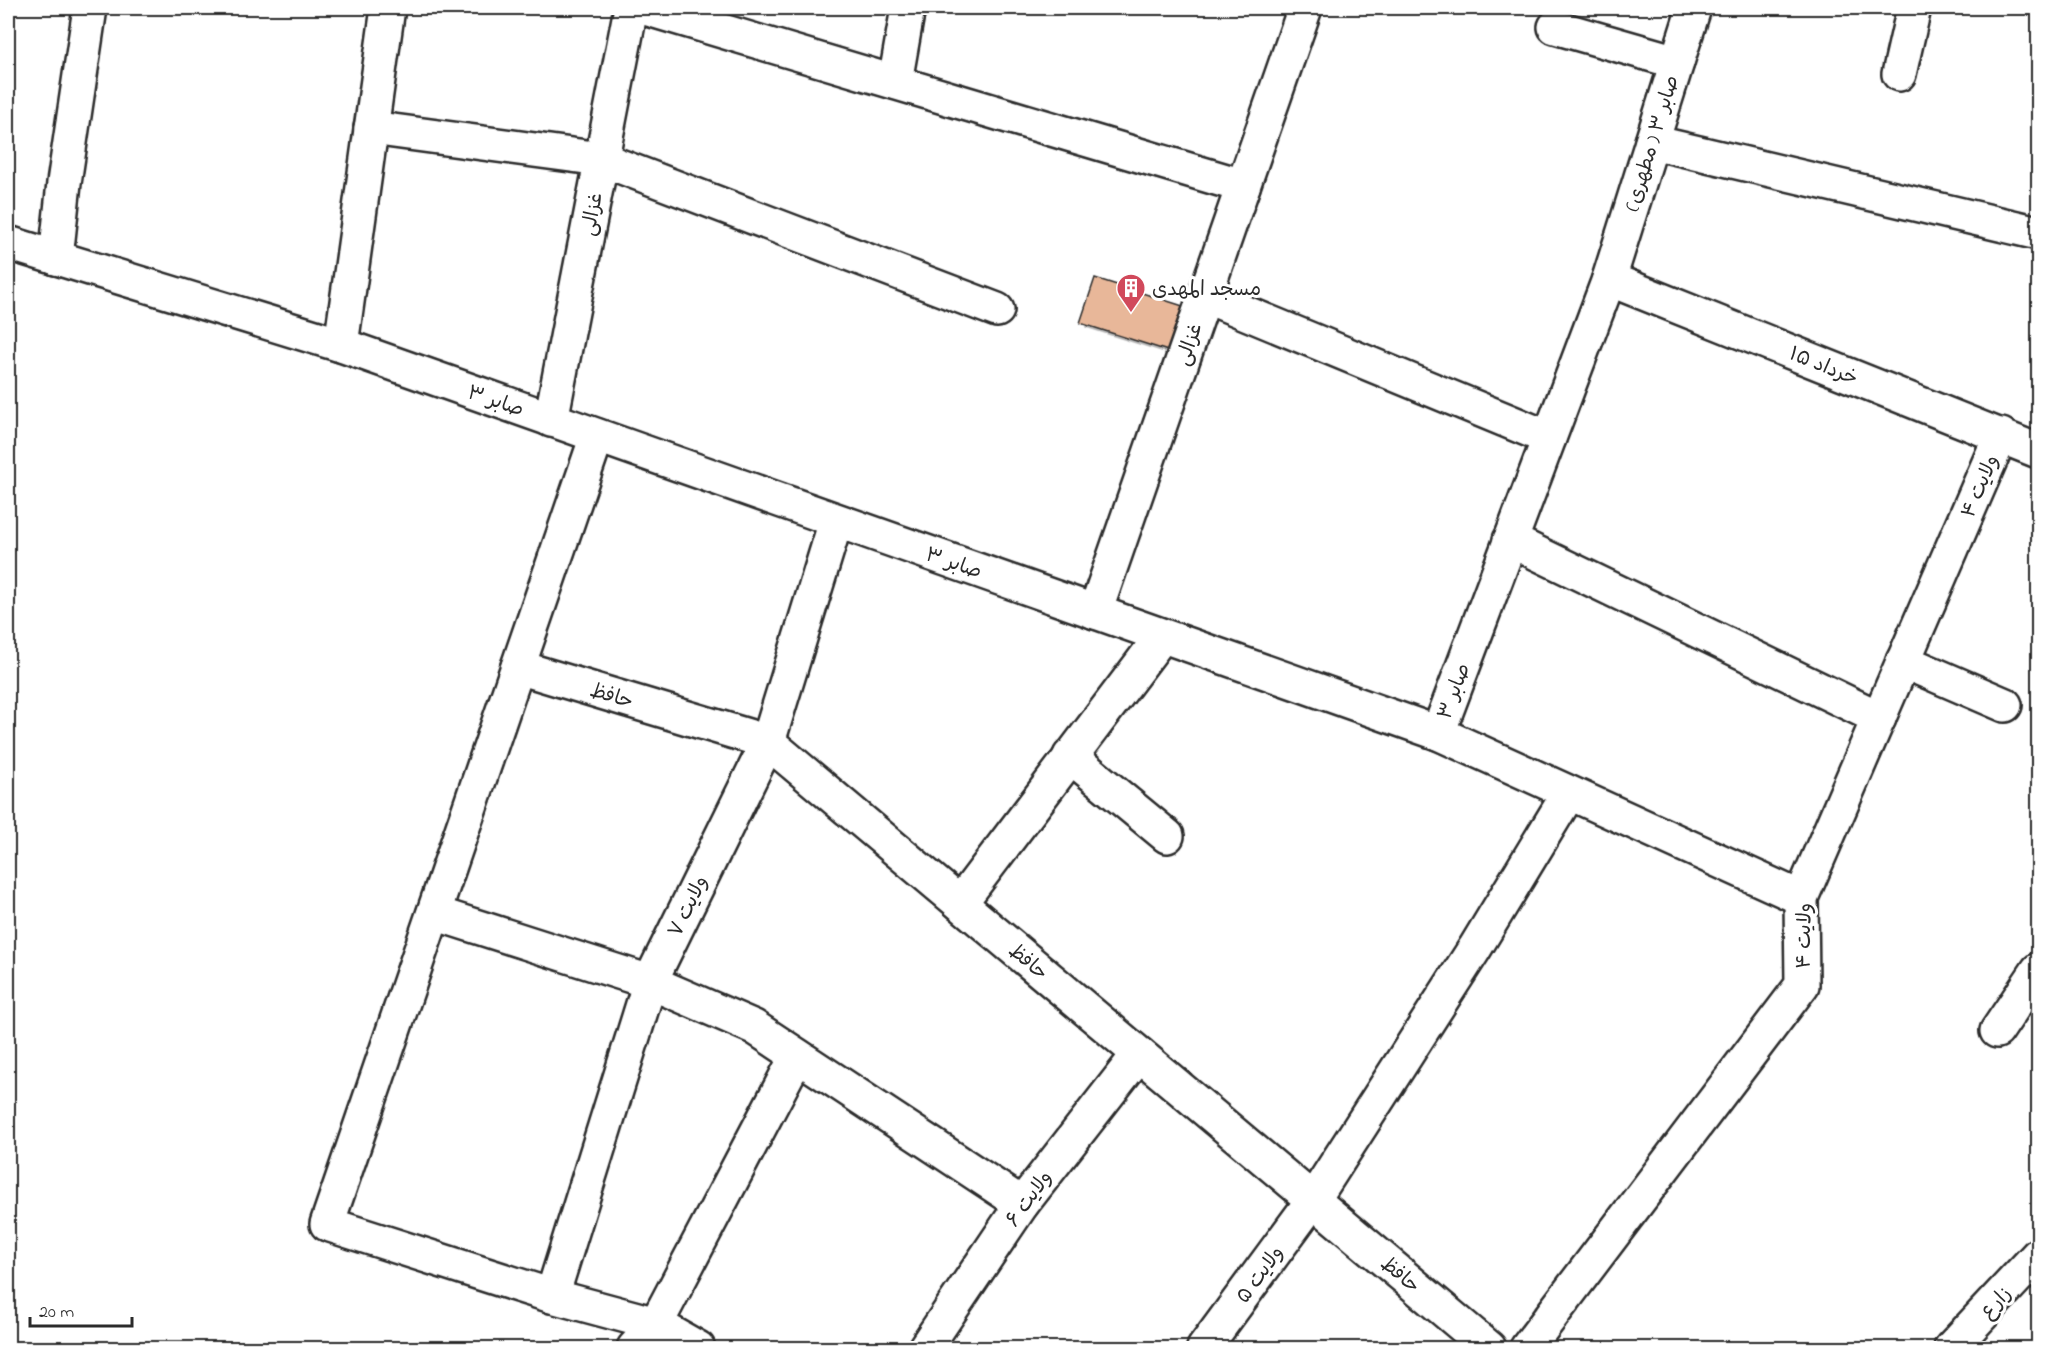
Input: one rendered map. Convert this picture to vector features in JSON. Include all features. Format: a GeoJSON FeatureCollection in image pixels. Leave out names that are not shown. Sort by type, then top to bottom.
{"type":"FeatureCollection","features":[{"type":"Feature","properties":{"kind":"street"},"geometry":{"type":"LineString","coordinates":[[56,258],[64,183],[90,8]]}},
{"type":"Feature","properties":{"kind":"street"},"geometry":{"type":"LineString","coordinates":[[341,345],[388,8]]}},
{"type":"Feature","properties":{"kind":"street","name":"غزالی"},"geometry":{"type":"LineString","coordinates":[[551,420],[631,8]]}},
{"type":"Feature","properties":{"kind":"street"},"geometry":{"type":"LineString","coordinates":[[645,8],[1243,186]]}},
{"type":"Feature","properties":{"kind":"street"},"geometry":{"type":"LineString","coordinates":[[895,82],[908,8]]}},
{"type":"Feature","properties":{"kind":"street","name":"غزالی"},"geometry":{"type":"LineString","coordinates":[[1095,612],[1305,8]]}},
{"type":"Feature","properties":{"kind":"street","name":"صابر ۳ ( مطهری)"},"geometry":{"type":"LineString","coordinates":[[1609,279],[1694,8]]}},
{"type":"Feature","properties":{"kind":"street"},"geometry":{"type":"LineString","coordinates":[[1899,74],[1914,8]]}},
{"type":"Feature","properties":{"kind":"street"},"geometry":{"type":"LineString","coordinates":[[1555,27],[1677,62]]}},
{"type":"Feature","properties":{"kind":"street"},"geometry":{"type":"LineString","coordinates":[[371,128],[601,159],[997,310]]}},
{"type":"Feature","properties":{"kind":"street"},"geometry":{"type":"LineString","coordinates":[[1652,142],[2038,233]]}},
{"type":"Feature","properties":{"kind":"street","name":"صابر ۳"},"geometry":{"type":"LineString","coordinates":[[8,243],[341,345],[1437,733],[1609,279]]}},
{"type":"Feature","properties":{"kind":"street","name":"۱۵ خرداد"},"geometry":{"type":"LineString","coordinates":[[1609,279],[2038,451]]}},
{"type":"Feature","properties":{"kind":"street"},"geometry":{"type":"LineString","coordinates":[[1204,296],[1549,438]]}},
{"type":"Feature","properties":{"kind":"street","name":"ولایت ۴"},"geometry":{"type":"LineString","coordinates":[[1527,1348],[1802,985],[1801,898],[2001,435]]}},
{"type":"Feature","properties":{"kind":"street"},"geometry":{"type":"LineString","coordinates":[[597,436],[327,1224],[552,1296],[656,1324],[698,1348]]}},
{"type":"Feature","properties":{"kind":"street","name":"ولایت ۷"},"geometry":{"type":"LineString","coordinates":[[552,1296],[650,982],[768,741],[836,521]]}},
{"type":"Feature","properties":{"kind":"street"},"geometry":{"type":"LineString","coordinates":[[1510,540],[1879,718]]}},
{"type":"Feature","properties":{"kind":"street"},"geometry":{"type":"LineString","coordinates":[[960,903],[1162,636]]}},
{"type":"Feature","properties":{"kind":"street"},"geometry":{"type":"LineString","coordinates":[[1904,661],[2005,705]]}},
{"type":"Feature","properties":{"kind":"street","name":"حافظ"},"geometry":{"type":"LineString","coordinates":[[518,667],[768,741],[1489,1348]]}},
{"type":"Feature","properties":{"kind":"street"},"geometry":{"type":"LineString","coordinates":[[1437,733],[1801,898]]}},
{"type":"Feature","properties":{"kind":"street"},"geometry":{"type":"LineString","coordinates":[[1070,756],[1167,836]]}},
{"type":"Feature","properties":{"kind":"street","name":"ولایت ۵"},"geometry":{"type":"LineString","coordinates":[[1204,1348],[1313,1200],[1475,948],[1569,793]]}},
{"type":"Feature","properties":{"kind":"street"},"geometry":{"type":"LineString","coordinates":[[434,913],[650,982],[754,1028],[1022,1204]]}},
{"type":"Feature","properties":{"kind":"street"},"geometry":{"type":"LineString","coordinates":[[1997,1031],[2038,970]]}},
{"type":"Feature","properties":{"kind":"street","name":"ولایت ۶"},"geometry":{"type":"LineString","coordinates":[[926,1348],[1022,1204],[1139,1054]]}},
{"type":"Feature","properties":{"kind":"street"},"geometry":{"type":"LineString","coordinates":[[634,1348],[656,1324],[797,1056]]}},
{"type":"Feature","properties":{"kind":"street","name":"زارع"},"geometry":{"type":"LineString","coordinates":[[1951,1348],[2038,1255]]}},
{"type":"Feature","properties":{"kind":"building","name":"مسجد المهدی"},"geometry":{"type":"Polygon","coordinates":[[[1095,278],[1183,306],[1168,351],[1080,323],[1095,278]]]}},
{"type":"Feature","properties":{"kind":"place","name":"مسجد المهدی"},"geometry":{"type":"Point","coordinates":[1131,314]}}]}
